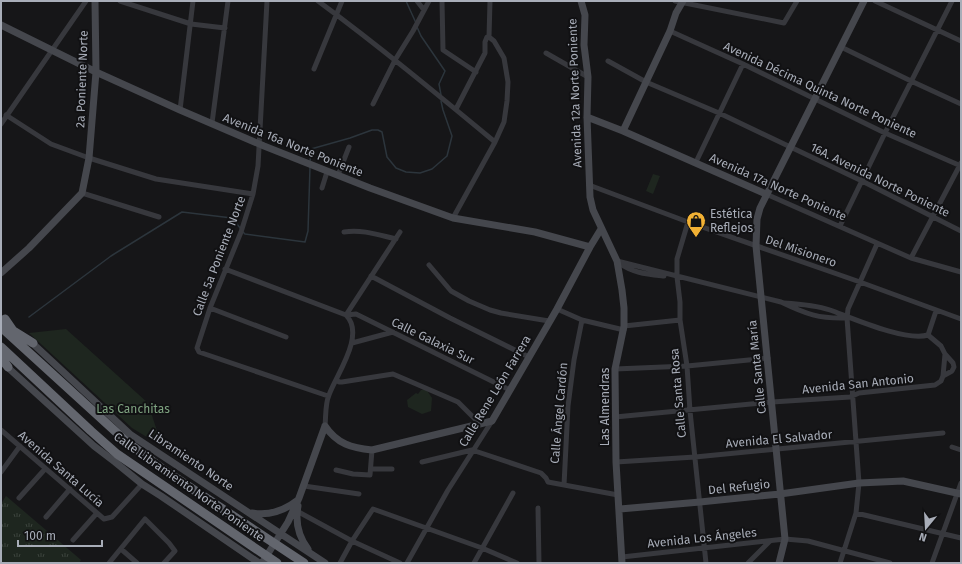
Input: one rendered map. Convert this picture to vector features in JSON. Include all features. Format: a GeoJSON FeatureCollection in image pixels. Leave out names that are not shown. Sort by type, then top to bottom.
{"type":"FeatureCollection","features":[{"type":"Feature","properties":{"kind":"highway"},"geometry":{"type":"LineString","coordinates":[[2,321],[29,346]]}},
{"type":"Feature","properties":{"kind":"highway","name":"Calle Libramiento Norte Poniente"},"geometry":{"type":"LineString","coordinates":[[2,321],[127,442],[164,470],[304,563]]}},
{"type":"Feature","properties":{"kind":"highway"},"geometry":{"type":"LineString","coordinates":[[1,346],[18,363]]}},
{"type":"Feature","properties":{"kind":"highway"},"geometry":{"type":"LineString","coordinates":[[1,353],[18,363]]}},
{"type":"Feature","properties":{"kind":"highway"},"geometry":{"type":"LineString","coordinates":[[1,357],[4,364]]}},
{"type":"Feature","properties":{"kind":"highway","name":"Calle Libramiento Norte Poniente"},"geometry":{"type":"LineString","coordinates":[[18,363],[90,431],[117,454],[274,561]]}},
{"type":"Feature","properties":{"kind":"street"},"geometry":{"type":"LineString","coordinates":[[1,124],[86,1]]}},
{"type":"Feature","properties":{"kind":"street","name":"2a Poniente Norte"},"geometry":{"type":"LineString","coordinates":[[82,193],[89,158],[96,72],[95,1]]}},
{"type":"Feature","properties":{"kind":"street"},"geometry":{"type":"LineString","coordinates":[[120,1],[191,24],[225,28]]}},
{"type":"Feature","properties":{"kind":"street"},"geometry":{"type":"LineString","coordinates":[[180,110],[193,1]]}},
{"type":"Feature","properties":{"kind":"street"},"geometry":{"type":"LineString","coordinates":[[212,123],[228,1]]}},
{"type":"Feature","properties":{"kind":"street","name":"Calle 5a Poniente Norte"},"geometry":{"type":"LineString","coordinates":[[267,1],[258,166],[253,194],[241,232],[210,308],[197,350],[199,352],[328,396]]}},
{"type":"Feature","properties":{"kind":"street"},"geometry":{"type":"LineString","coordinates":[[318,1],[448,102],[468,121],[495,142]]}},
{"type":"Feature","properties":{"kind":"street"},"geometry":{"type":"LineString","coordinates":[[314,69],[342,1]]}},
{"type":"Feature","properties":{"kind":"street"},"geometry":{"type":"LineString","coordinates":[[417,1],[423,12]]}},
{"type":"Feature","properties":{"kind":"street"},"geometry":{"type":"LineString","coordinates":[[373,104],[395,60],[429,1]]}},
{"type":"Feature","properties":{"kind":"street"},"geometry":{"type":"LineString","coordinates":[[442,1],[443,50],[476,72]]}},
{"type":"Feature","properties":{"kind":"street"},"geometry":{"type":"LineString","coordinates":[[456,109],[485,53],[485,42],[489,36],[490,1]]}},
{"type":"Feature","properties":{"kind":"street","name":"Avenida 12a Norte Poniente"},"geometry":{"type":"LineString","coordinates":[[581,1],[585,15],[584,45],[588,77],[586,117],[589,185]]}},
{"type":"Feature","properties":{"kind":"street"},"geometry":{"type":"LineString","coordinates":[[623,131],[670,31],[678,1],[784,23],[797,1]]}},
{"type":"Feature","properties":{"kind":"street","name":"Calle Santa María"},"geometry":{"type":"LineString","coordinates":[[779,563],[784,539],[768,358],[756,246],[757,219],[766,194],[864,1]]}},
{"type":"Feature","properties":{"kind":"street"},"geometry":{"type":"LineString","coordinates":[[875,1],[961,41]]}},
{"type":"Feature","properties":{"kind":"street"},"geometry":{"type":"LineString","coordinates":[[840,226],[952,1]]}},
{"type":"Feature","properties":{"kind":"street","name":"Avenida 16a Norte Poniente"},"geometry":{"type":"LineString","coordinates":[[1,25],[96,72],[180,110],[327,172],[453,218],[535,232],[590,247]]}},
{"type":"Feature","properties":{"kind":"street","name":"Avenida Décima Quinta Norte Poniente"},"geometry":{"type":"LineString","coordinates":[[670,31],[815,98],[885,133],[961,165]]}},
{"type":"Feature","properties":{"kind":"street"},"geometry":{"type":"LineString","coordinates":[[453,218],[495,142],[504,122],[508,82],[504,58],[494,41],[489,36]]}},
{"type":"Feature","properties":{"kind":"street"},"geometry":{"type":"LineString","coordinates":[[841,47],[961,104]]}},
{"type":"Feature","properties":{"kind":"street"},"geometry":{"type":"LineString","coordinates":[[546,53],[588,77]]}},
{"type":"Feature","properties":{"kind":"street","name":"16A. Avenida Norte Poniente"},"geometry":{"type":"LineString","coordinates":[[608,61],[646,82],[719,113],[791,147],[961,231]]}},
{"type":"Feature","properties":{"kind":"street"},"geometry":{"type":"LineString","coordinates":[[696,162],[743,64]]}},
{"type":"Feature","properties":{"kind":"street"},"geometry":{"type":"LineString","coordinates":[[6,115],[51,144],[89,158],[156,179],[253,194]]}},
{"type":"Feature","properties":{"kind":"street","name":"Avenida 17a Norte Poniente"},"geometry":{"type":"LineString","coordinates":[[586,117],[696,162],[877,244],[911,258],[961,272]]}},
{"type":"Feature","properties":{"kind":"street"},"geometry":{"type":"LineString","coordinates":[[338,175],[349,147]]}},
{"type":"Feature","properties":{"kind":"street"},"geometry":{"type":"LineString","coordinates":[[911,258],[961,165]]}},
{"type":"Feature","properties":{"kind":"street"},"geometry":{"type":"LineString","coordinates":[[322,188],[327,172]]}},
{"type":"Feature","properties":{"kind":"street","name":"Del Misionero"},"geometry":{"type":"LineString","coordinates":[[589,185],[688,222],[961,319]]}},
{"type":"Feature","properties":{"kind":"street","name":"Las Almendras"},"geometry":{"type":"LineString","coordinates":[[589,185],[593,210],[616,261],[622,290],[624,328],[615,369],[616,462],[622,560]]}},
{"type":"Feature","properties":{"kind":"street"},"geometry":{"type":"LineString","coordinates":[[1,273],[29,248],[82,193],[159,217]]}},
{"type":"Feature","properties":{"kind":"street","name":"Calle Santa Rosa"},"geometry":{"type":"LineString","coordinates":[[688,222],[677,258],[677,277],[680,302],[680,320],[687,366],[703,547],[706,563]]}},
{"type":"Feature","properties":{"kind":"street"},"geometry":{"type":"LineString","coordinates":[[344,232],[353,230],[396,239]]}},
{"type":"Feature","properties":{"kind":"street","name":"Calle Rene León Farrera"},"geometry":{"type":"LineString","coordinates":[[407,563],[472,450],[492,421],[530,357],[590,247],[601,230]]}},
{"type":"Feature","properties":{"kind":"street"},"geometry":{"type":"LineString","coordinates":[[262,563],[281,533],[300,498],[325,426],[328,396],[337,380],[352,342],[352,329],[350,321],[346,315],[400,232]]}},
{"type":"Feature","properties":{"kind":"street"},"geometry":{"type":"LineString","coordinates":[[840,563],[856,513],[859,484],[847,318],[848,309],[877,244]]}},
{"type":"Feature","properties":{"kind":"street"},"geometry":{"type":"LineString","coordinates":[[616,261],[628,269],[642,274],[677,277],[781,302],[810,305],[830,310],[847,318],[908,336],[920,337],[928,335]]}},
{"type":"Feature","properties":{"kind":"street"},"geometry":{"type":"LineString","coordinates":[[429,265],[451,291],[469,301],[501,313],[549,321]]}},
{"type":"Feature","properties":{"kind":"street","name":"Calle Galaxia Sur"},"geometry":{"type":"LineString","coordinates":[[225,269],[346,315],[356,314],[510,390]]}},
{"type":"Feature","properties":{"kind":"street"},"geometry":{"type":"LineString","coordinates":[[371,276],[450,318],[530,357]]}},
{"type":"Feature","properties":{"kind":"street"},"geometry":{"type":"LineString","coordinates":[[781,302],[804,313],[830,319],[847,318]]}},
{"type":"Feature","properties":{"kind":"street"},"geometry":{"type":"LineString","coordinates":[[210,308],[286,336]]}},
{"type":"Feature","properties":{"kind":"street"},"geometry":{"type":"LineString","coordinates":[[557,309],[582,320],[624,328],[680,320]]}},
{"type":"Feature","properties":{"kind":"street"},"geometry":{"type":"LineString","coordinates":[[928,335],[936,311]]}},
{"type":"Feature","properties":{"kind":"street","name":"Calle Ángel Cardón"},"geometry":{"type":"LineString","coordinates":[[564,485],[568,406],[574,360],[582,320]]}},
{"type":"Feature","properties":{"kind":"street"},"geometry":{"type":"LineString","coordinates":[[352,342],[393,332]]}},
{"type":"Feature","properties":{"kind":"street"},"geometry":{"type":"LineString","coordinates":[[928,335],[941,346],[945,354],[953,363],[954,367],[952,371],[944,376]]}},
{"type":"Feature","properties":{"kind":"street","name":"Libramiento Norte"},"geometry":{"type":"LineString","coordinates":[[29,346],[131,435],[325,563]]}},
{"type":"Feature","properties":{"kind":"street"},"geometry":{"type":"LineString","coordinates":[[944,376],[945,354]]}},
{"type":"Feature","properties":{"kind":"street"},"geometry":{"type":"LineString","coordinates":[[615,369],[687,366],[768,358]]}},
{"type":"Feature","properties":{"kind":"street"},"geometry":{"type":"LineString","coordinates":[[4,364],[94,446],[142,484],[259,563]]}},
{"type":"Feature","properties":{"kind":"street"},"geometry":{"type":"LineString","coordinates":[[337,380],[342,382],[393,374],[458,402],[479,423]]}},
{"type":"Feature","properties":{"kind":"street","name":"Avenida San Antonio"},"geometry":{"type":"LineString","coordinates":[[615,417],[772,402],[850,397],[858,393],[935,385],[941,381],[944,376]]}},
{"type":"Feature","properties":{"kind":"street"},"geometry":{"type":"LineString","coordinates":[[325,426],[330,433],[341,442],[354,448],[372,450],[492,421]]}},
{"type":"Feature","properties":{"kind":"street","name":"Avenida Santa Lucía"},"geometry":{"type":"LineString","coordinates":[[1,430],[104,519],[111,518],[142,484]]}},
{"type":"Feature","properties":{"kind":"street","name":"Avenida El Salvador"},"geometry":{"type":"LineString","coordinates":[[616,462],[695,457],[943,433]]}},
{"type":"Feature","properties":{"kind":"street"},"geometry":{"type":"LineString","coordinates":[[1,472],[20,446]]}},
{"type":"Feature","properties":{"kind":"street"},"geometry":{"type":"LineString","coordinates":[[952,447],[961,450]]}},
{"type":"Feature","properties":{"kind":"street"},"geometry":{"type":"LineString","coordinates":[[336,470],[353,474],[370,475],[372,450]]}},
{"type":"Feature","properties":{"kind":"street"},"geometry":{"type":"LineString","coordinates":[[422,462],[472,450],[541,473],[548,482],[618,495]]}},
{"type":"Feature","properties":{"kind":"street"},"geometry":{"type":"LineString","coordinates":[[20,498],[45,469]]}},
{"type":"Feature","properties":{"kind":"street"},"geometry":{"type":"LineString","coordinates":[[371,469],[392,469]]}},
{"type":"Feature","properties":{"kind":"street","name":"Del Refugio"},"geometry":{"type":"LineString","coordinates":[[620,509],[780,494],[903,480],[959,494]]}},
{"type":"Feature","properties":{"kind":"street"},"geometry":{"type":"LineString","coordinates":[[932,563],[942,534],[959,494],[961,483]]}},
{"type":"Feature","properties":{"kind":"street"},"geometry":{"type":"LineString","coordinates":[[304,486],[358,494]]}},
{"type":"Feature","properties":{"kind":"street"},"geometry":{"type":"LineString","coordinates":[[46,517],[70,489]]}},
{"type":"Feature","properties":{"kind":"street"},"geometry":{"type":"LineString","coordinates":[[474,563],[513,493]]}},
{"type":"Feature","properties":{"kind":"street"},"geometry":{"type":"LineString","coordinates":[[538,508],[539,563]]}},
{"type":"Feature","properties":{"kind":"street"},"geometry":{"type":"LineString","coordinates":[[293,509],[304,544],[311,553]]}},
{"type":"Feature","properties":{"kind":"street"},"geometry":{"type":"LineString","coordinates":[[246,512],[260,514],[275,513],[293,509],[352,541],[400,563]]}},
{"type":"Feature","properties":{"kind":"street"},"geometry":{"type":"LineString","coordinates":[[340,563],[352,541],[373,509],[482,548],[517,563]]}},
{"type":"Feature","properties":{"kind":"street"},"geometry":{"type":"LineString","coordinates":[[73,540],[97,513]]}},
{"type":"Feature","properties":{"kind":"street"},"geometry":{"type":"LineString","coordinates":[[856,513],[961,538]]}},
{"type":"Feature","properties":{"kind":"street"},"geometry":{"type":"LineString","coordinates":[[109,563],[145,519],[175,551],[164,563]]}},
{"type":"Feature","properties":{"kind":"street","name":"Avenida Los Ángeles"},"geometry":{"type":"LineString","coordinates":[[622,560],[703,547],[784,539],[808,541],[890,563]]}},
{"type":"Feature","properties":{"kind":"street"},"geometry":{"type":"LineString","coordinates":[[748,563],[771,541]]}},
{"type":"Feature","properties":{"kind":"street"},"geometry":{"type":"LineString","coordinates":[[121,549],[137,563]]}},
{"type":"Feature","properties":{"kind":"street"},"geometry":{"type":"LineString","coordinates":[[242,552],[248,563]]}},
{"type":"Feature","properties":{"kind":"green space"},"geometry":{"type":"Polygon","coordinates":[[[653,174],[660,176],[653,194],[646,191],[653,174]]]}},
{"type":"Feature","properties":{"kind":"green space","name":"Las Canchitas"},"geometry":{"type":"Polygon","coordinates":[[[66,329],[148,403],[158,434],[150,439],[132,428],[29,333],[66,329]]]}},
{"type":"Feature","properties":{"kind":"green space"},"geometry":{"type":"Polygon","coordinates":[[[426,389],[432,398],[431,411],[422,414],[408,407],[407,400],[416,393],[418,394],[421,390],[426,389]]]}},
{"type":"Feature","properties":{"kind":"green space"},"geometry":{"type":"Polygon","coordinates":[[[6,496],[81,560],[79,563],[1,563],[1,504],[6,496]]]}},
{"type":"Feature","properties":{"kind":"waterway"},"geometry":{"type":"LineString","coordinates":[[406,1],[416,23]]}},
{"type":"Feature","properties":{"kind":"waterway"},"geometry":{"type":"LineString","coordinates":[[417,27],[421,36],[445,71],[439,84],[441,95]]}},
{"type":"Feature","properties":{"kind":"waterway"},"geometry":{"type":"LineString","coordinates":[[310,162],[311,149],[372,130],[378,130],[382,132],[387,157],[396,168],[406,172],[420,173],[432,169],[447,156],[452,136],[441,101]]}},
{"type":"Feature","properties":{"kind":"waterway"},"geometry":{"type":"LineString","coordinates":[[243,232],[245,234],[305,242],[308,231],[310,167]]}},
{"type":"Feature","properties":{"kind":"waterway"},"geometry":{"type":"LineString","coordinates":[[29,317],[111,256],[182,212],[232,218],[241,229]]}},
{"type":"Feature","properties":{"kind":"place","name":"Estética Reflejos"},"geometry":{"type":"Point","coordinates":[696,238]}}]}
